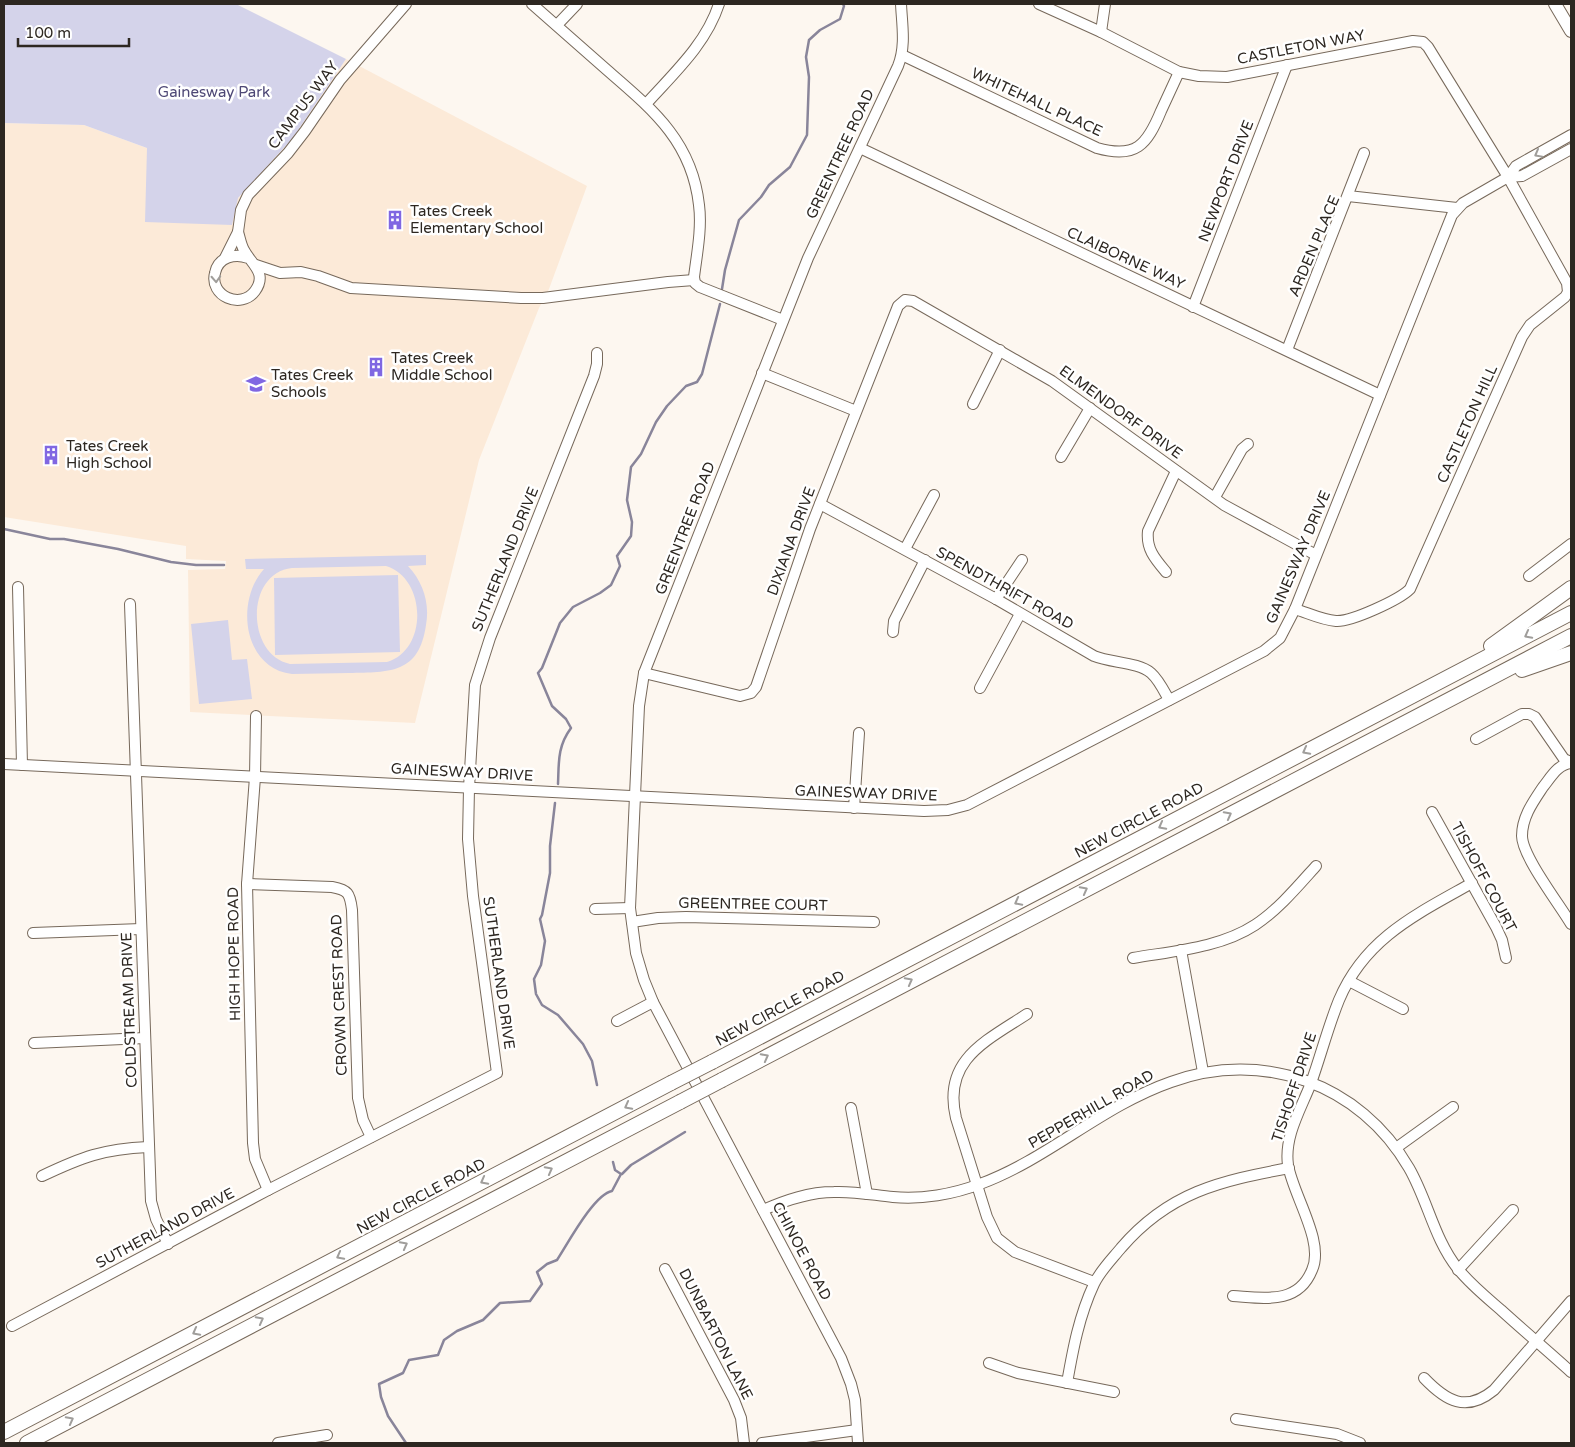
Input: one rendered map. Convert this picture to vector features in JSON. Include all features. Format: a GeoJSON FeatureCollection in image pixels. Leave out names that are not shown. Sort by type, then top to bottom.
{"type":"FeatureCollection","features":[{"type":"Feature","properties":{"kind":"highway"},"geometry":{"type":"LineString","coordinates":[[1325,741],[1498,642],[1571,588]]}},
{"type":"Feature","properties":{"kind":"highway","name":"NEW CIRCLE ROAD"},"geometry":{"type":"LineString","coordinates":[[4,1432],[1571,613]]}},
{"type":"Feature","properties":{"kind":"highway"},"geometry":{"type":"LineString","coordinates":[[27,1443],[1571,636]]}},
{"type":"Feature","properties":{"kind":"highway"},"geometry":{"type":"LineString","coordinates":[[1432,709],[1507,676],[1571,653]]}},
{"type":"Feature","properties":{"kind":"main road"},"geometry":{"type":"LineString","coordinates":[[1559,5],[1571,31]]}},
{"type":"Feature","properties":{"kind":"street","name":"CAMPUS WAY"},"geometry":{"type":"LineString","coordinates":[[225,258],[238,232],[241,210],[248,195],[306,132],[345,74],[406,4]]}},
{"type":"Feature","properties":{"kind":"street"},"geometry":{"type":"LineString","coordinates":[[532,4],[646,104],[667,126],[685,154],[694,179],[700,217],[694,280],[700,287],[783,320]]}},
{"type":"Feature","properties":{"kind":"street"},"geometry":{"type":"LineString","coordinates":[[557,25],[577,4]]}},
{"type":"Feature","properties":{"kind":"street"},"geometry":{"type":"LineString","coordinates":[[646,104],[696,49],[712,24],[719,4]]}},
{"type":"Feature","properties":{"kind":"street","name":"GREENTREE ROAD"},"geometry":{"type":"LineString","coordinates":[[695,1081],[653,1002],[644,980],[636,953],[630,908],[638,706],[644,673],[808,258],[902,55],[901,4]]}},
{"type":"Feature","properties":{"kind":"street","name":"CASTLETON WAY"},"geometry":{"type":"LineString","coordinates":[[1039,4],[1101,32],[1178,72],[1199,76],[1227,77],[1413,41],[1423,42],[1428,47],[1508,177]]}},
{"type":"Feature","properties":{"kind":"street"},"geometry":{"type":"LineString","coordinates":[[1101,32],[1104,4]]}},
{"type":"Feature","properties":{"kind":"street","name":"WHITEHALL PLACE"},"geometry":{"type":"LineString","coordinates":[[902,55],[1097,148],[1116,152],[1134,149],[1147,139],[1154,129],[1178,72]]}},
{"type":"Feature","properties":{"kind":"street","name":"NEWPORT DRIVE"},"geometry":{"type":"LineString","coordinates":[[1193,307],[1287,66]]}},
{"type":"Feature","properties":{"kind":"street","name":"GAINESWAY DRIVE"},"geometry":{"type":"LineString","coordinates":[[4,764],[854,808],[938,811],[967,805],[1274,645],[1286,628],[1295,609],[1448,222],[1457,208],[1508,177],[1516,166],[1571,135]]}},
{"type":"Feature","properties":{"kind":"street","name":"CLAIBORNE WAY"},"geometry":{"type":"LineString","coordinates":[[860,148],[1380,394]]}},
{"type":"Feature","properties":{"kind":"street","name":"GAINESWAY DRIVE"},"geometry":{"type":"LineString","coordinates":[[1508,177],[1522,176],[1571,148]]}},
{"type":"Feature","properties":{"kind":"street"},"geometry":{"type":"LineString","coordinates":[[1348,196],[1364,154]]}},
{"type":"Feature","properties":{"kind":"street","name":"CASTLETON HILL"},"geometry":{"type":"LineString","coordinates":[[1295,609],[1334,621],[1346,620],[1398,598],[1410,589],[1526,329],[1566,297],[1568,292],[1567,283],[1508,177]]}},
{"type":"Feature","properties":{"kind":"street","name":"ARDEN PLACE"},"geometry":{"type":"LineString","coordinates":[[1287,350],[1348,196],[1457,208]]}},
{"type":"Feature","properties":{"kind":"street"},"geometry":{"type":"LineString","coordinates":[[238,232],[242,246],[259,272],[257,288]]}},
{"type":"Feature","properties":{"kind":"street"},"geometry":{"type":"LineString","coordinates":[[280,273],[257,288],[250,296],[238,300],[227,298],[222,294],[215,284],[214,273],[219,263],[225,258],[237,255],[280,273],[301,272],[351,288],[529,298],[694,280]]}},
{"type":"Feature","properties":{"kind":"street","name":"ELMENDORF DRIVE"},"geometry":{"type":"LineString","coordinates":[[904,300],[913,301],[1052,381],[1234,511],[1316,555]]}},
{"type":"Feature","properties":{"kind":"street","name":"DIXIANA DRIVE"},"geometry":{"type":"LineString","coordinates":[[644,673],[740,696],[751,693],[756,688],[794,573],[820,504],[898,306],[904,300]]}},
{"type":"Feature","properties":{"kind":"street"},"geometry":{"type":"LineString","coordinates":[[972,404],[1000,350]]}},
{"type":"Feature","properties":{"kind":"street","name":"SUTHERLAND DRIVE"},"geometry":{"type":"LineString","coordinates":[[12,1326],[268,1190],[497,1073],[473,896],[468,839],[475,685],[490,638],[594,376],[597,353]]}},
{"type":"Feature","properties":{"kind":"street"},"geometry":{"type":"LineString","coordinates":[[762,373],[856,410]]}},
{"type":"Feature","properties":{"kind":"street"},"geometry":{"type":"LineString","coordinates":[[1061,457],[1090,408]]}},
{"type":"Feature","properties":{"kind":"street"},"geometry":{"type":"LineString","coordinates":[[1215,497],[1242,449],[1248,444]]}},
{"type":"Feature","properties":{"kind":"street"},"geometry":{"type":"LineString","coordinates":[[1166,572],[1153,555],[1147,541],[1148,531],[1176,470]]}},
{"type":"Feature","properties":{"kind":"street"},"geometry":{"type":"LineString","coordinates":[[905,549],[934,495]]}},
{"type":"Feature","properties":{"kind":"street","name":"SPENDTHRIFT ROAD"},"geometry":{"type":"LineString","coordinates":[[820,504],[926,560],[1094,656],[1143,669],[1151,673],[1169,700]]}},
{"type":"Feature","properties":{"kind":"street"},"geometry":{"type":"LineString","coordinates":[[1529,576],[1571,544]]}},
{"type":"Feature","properties":{"kind":"street"},"geometry":{"type":"LineString","coordinates":[[893,632],[894,620],[926,560]]}},
{"type":"Feature","properties":{"kind":"street"},"geometry":{"type":"LineString","coordinates":[[996,599],[1022,560]]}},
{"type":"Feature","properties":{"kind":"street"},"geometry":{"type":"LineString","coordinates":[[18,587],[22,766]]}},
{"type":"Feature","properties":{"kind":"street","name":"COLDSTREAM DRIVE"},"geometry":{"type":"LineString","coordinates":[[130,604],[148,1147],[152,1210],[168,1244]]}},
{"type":"Feature","properties":{"kind":"street"},"geometry":{"type":"LineString","coordinates":[[980,688],[1020,614]]}},
{"type":"Feature","properties":{"kind":"street"},"geometry":{"type":"LineString","coordinates":[[1476,739],[1522,714],[1529,714],[1535,717],[1564,759],[1571,763]]}},
{"type":"Feature","properties":{"kind":"street","name":"HIGH HOPE ROAD"},"geometry":{"type":"LineString","coordinates":[[256,716],[255,777],[247,884],[253,1143],[257,1164],[268,1190]]}},
{"type":"Feature","properties":{"kind":"street"},"geometry":{"type":"LineString","coordinates":[[854,808],[859,732]]}},
{"type":"Feature","properties":{"kind":"street"},"geometry":{"type":"LineString","coordinates":[[1571,763],[1559,767],[1543,787],[1528,811],[1522,836],[1524,848],[1571,924]]}},
{"type":"Feature","properties":{"kind":"street","name":"TISHOFF COURT"},"geometry":{"type":"LineString","coordinates":[[1432,812],[1496,927],[1502,940],[1506,958]]}},
{"type":"Feature","properties":{"kind":"street"},"geometry":{"type":"LineString","coordinates":[[1133,958],[1224,940],[1255,925],[1268,916],[1316,866]]}},
{"type":"Feature","properties":{"kind":"street","name":"TISHOFF DRIVE"},"geometry":{"type":"LineString","coordinates":[[1233,1296],[1282,1297],[1306,1282],[1312,1271],[1315,1256],[1313,1239],[1289,1168],[1289,1141],[1338,1002],[1349,981],[1370,951],[1396,927],[1472,883]]}},
{"type":"Feature","properties":{"kind":"street","name":"CROWN CREST ROAD"},"geometry":{"type":"LineString","coordinates":[[247,884],[332,887],[343,889],[348,893],[352,910],[358,1098],[363,1120],[371,1137]]}},
{"type":"Feature","properties":{"kind":"street"},"geometry":{"type":"LineString","coordinates":[[595,909],[630,908]]}},
{"type":"Feature","properties":{"kind":"street","name":"GREENTREE COURT"},"geometry":{"type":"LineString","coordinates":[[632,922],[658,918],[686,917],[874,922]]}},
{"type":"Feature","properties":{"kind":"street"},"geometry":{"type":"LineString","coordinates":[[33,933],[141,929]]}},
{"type":"Feature","properties":{"kind":"street"},"geometry":{"type":"LineString","coordinates":[[1181,950],[1203,1072]]}},
{"type":"Feature","properties":{"kind":"street"},"geometry":{"type":"LineString","coordinates":[[1349,981],[1403,1009]]}},
{"type":"Feature","properties":{"kind":"street"},"geometry":{"type":"LineString","coordinates":[[617,1020],[653,1002]]}},
{"type":"Feature","properties":{"kind":"street"},"geometry":{"type":"LineString","coordinates":[[1027,1014],[978,1046],[968,1057],[957,1078],[953,1095],[953,1106],[992,1229],[1003,1244],[1016,1252],[1094,1282]]}},
{"type":"Feature","properties":{"kind":"street"},"geometry":{"type":"LineString","coordinates":[[34,1043],[145,1038]]}},
{"type":"Feature","properties":{"kind":"street","name":"PEPPERHILL ROAD"},"geometry":{"type":"LineString","coordinates":[[763,1210],[790,1199],[819,1193],[834,1192],[914,1197],[977,1185],[1005,1174],[1138,1096],[1171,1082],[1203,1072],[1232,1069],[1263,1070],[1283,1074],[1311,1082],[1332,1092],[1374,1123],[1396,1148],[1413,1176],[1441,1242],[1458,1270],[1571,1372]]}},
{"type":"Feature","properties":{"kind":"street","name":"CHINOE ROAD"},"geometry":{"type":"LineString","coordinates":[[695,1081],[847,1373],[855,1400],[858,1443]]}},
{"type":"Feature","properties":{"kind":"street"},"geometry":{"type":"LineString","coordinates":[[1396,1148],[1453,1107]]}},
{"type":"Feature","properties":{"kind":"street"},"geometry":{"type":"LineString","coordinates":[[851,1108],[867,1194]]}},
{"type":"Feature","properties":{"kind":"street"},"geometry":{"type":"LineString","coordinates":[[42,1176],[96,1153],[124,1148],[148,1147]]}},
{"type":"Feature","properties":{"kind":"street"},"geometry":{"type":"LineString","coordinates":[[1067,1383],[1078,1326],[1094,1282],[1114,1256],[1143,1225],[1176,1201],[1203,1189],[1223,1182],[1289,1168]]}},
{"type":"Feature","properties":{"kind":"street"},"geometry":{"type":"LineString","coordinates":[[1458,1270],[1514,1210]]}},
{"type":"Feature","properties":{"kind":"street","name":"DUNBARTON LANE"},"geometry":{"type":"LineString","coordinates":[[665,1269],[734,1400],[741,1418],[744,1443]]}},
{"type":"Feature","properties":{"kind":"street"},"geometry":{"type":"LineString","coordinates":[[1424,1378],[1434,1388],[1456,1402],[1475,1401],[1494,1390],[1571,1301]]}},
{"type":"Feature","properties":{"kind":"street"},"geometry":{"type":"LineString","coordinates":[[989,1363],[1018,1373],[1114,1392]]}},
{"type":"Feature","properties":{"kind":"street"},"geometry":{"type":"LineString","coordinates":[[1236,1419],[1337,1434],[1360,1443]]}},
{"type":"Feature","properties":{"kind":"street"},"geometry":{"type":"LineString","coordinates":[[762,1443],[858,1430]]}},
{"type":"Feature","properties":{"kind":"street"},"geometry":{"type":"LineString","coordinates":[[278,1443],[327,1435]]}},
{"type":"Feature","properties":{"kind":"shaded area","name":"Tates Creek Schools"},"geometry":{"type":"Polygon","coordinates":[[[346,59],[587,186],[549,289],[539,308],[479,460],[415,723],[190,712],[188,570],[225,569],[226,561],[186,559],[186,546],[4,517],[4,123],[84,125],[147,148],[238,198],[292,139],[346,59]]]}},
{"type":"Feature","properties":{"kind":"green space","name":"Gainesway Park"},"geometry":{"type":"Polygon","coordinates":[[[4,4],[236,4],[346,59],[292,139],[238,198],[232,225],[145,222],[147,148],[84,125],[4,123],[4,4]]]}},
{"type":"Feature","properties":{"kind":"green space"},"geometry":{"type":"Polygon","coordinates":[[[426,555],[426,565],[408,566],[418,579],[424,593],[427,609],[426,625],[417,653],[400,667],[377,672],[292,674],[276,669],[263,660],[254,647],[249,631],[247,615],[249,598],[255,582],[264,569],[246,569],[245,559],[426,555]],[[386,566],[292,568],[277,573],[266,584],[259,598],[257,614],[259,631],[265,646],[276,657],[290,664],[387,662],[401,655],[410,643],[416,629],[417,614],[415,598],[409,584],[399,573],[386,566]]]}},
{"type":"Feature","properties":{"kind":"green space"},"geometry":{"type":"Polygon","coordinates":[[[398,575],[400,652],[275,655],[274,578],[398,575]]]}},
{"type":"Feature","properties":{"kind":"green space"},"geometry":{"type":"Polygon","coordinates":[[[228,620],[232,660],[247,659],[252,699],[199,704],[191,624],[228,620]]]}},
{"type":"Feature","properties":{"kind":"waterway"},"geometry":{"type":"LineString","coordinates":[[722,289],[725,270],[739,220],[761,197],[769,185],[790,167],[807,135],[809,77],[806,57],[809,40],[820,30],[840,19],[843,4]]}},
{"type":"Feature","properties":{"kind":"waterway"},"geometry":{"type":"LineString","coordinates":[[558,784],[561,749],[566,735],[571,728],[566,719],[552,706],[538,673],[542,668],[560,623],[573,607],[611,585],[620,566],[617,556],[631,536],[632,522],[627,500],[631,467],[641,454],[656,422],[667,406],[686,386],[697,382],[702,374],[720,304]]}},
{"type":"Feature","properties":{"kind":"waterway"},"geometry":{"type":"LineString","coordinates":[[4,529],[50,539],[64,539],[118,549],[171,562],[196,565],[224,565]]}},
{"type":"Feature","properties":{"kind":"waterway"},"geometry":{"type":"LineString","coordinates":[[555,803],[550,846],[550,873],[540,919],[545,941],[541,965],[534,979],[536,994],[542,1005],[558,1015],[583,1044],[592,1061],[597,1085]]}},
{"type":"Feature","properties":{"kind":"waterway"},"geometry":{"type":"LineString","coordinates":[[622,1174],[631,1165],[685,1132]]}},
{"type":"Feature","properties":{"kind":"waterway"},"geometry":{"type":"LineString","coordinates":[[406,1443],[388,1416],[381,1397],[379,1384],[403,1373],[409,1360],[438,1355],[444,1340],[457,1331],[483,1320],[500,1303],[530,1301],[542,1284],[537,1272],[547,1264],[557,1260],[589,1210],[605,1194],[612,1191],[621,1174],[615,1170],[613,1162]]}},
{"type":"Feature","properties":{"kind":"place","name":"Tates Creek Elementary School"},"geometry":{"type":"Point","coordinates":[395,220]}},
{"type":"Feature","properties":{"kind":"place","name":"Tates Creek Middle School"},"geometry":{"type":"Point","coordinates":[376,367]}},
{"type":"Feature","properties":{"kind":"place","name":"Tates Creek Schools"},"geometry":{"type":"Point","coordinates":[256,384]}},
{"type":"Feature","properties":{"kind":"place","name":"Tates Creek High School"},"geometry":{"type":"Point","coordinates":[51,455]}}]}
